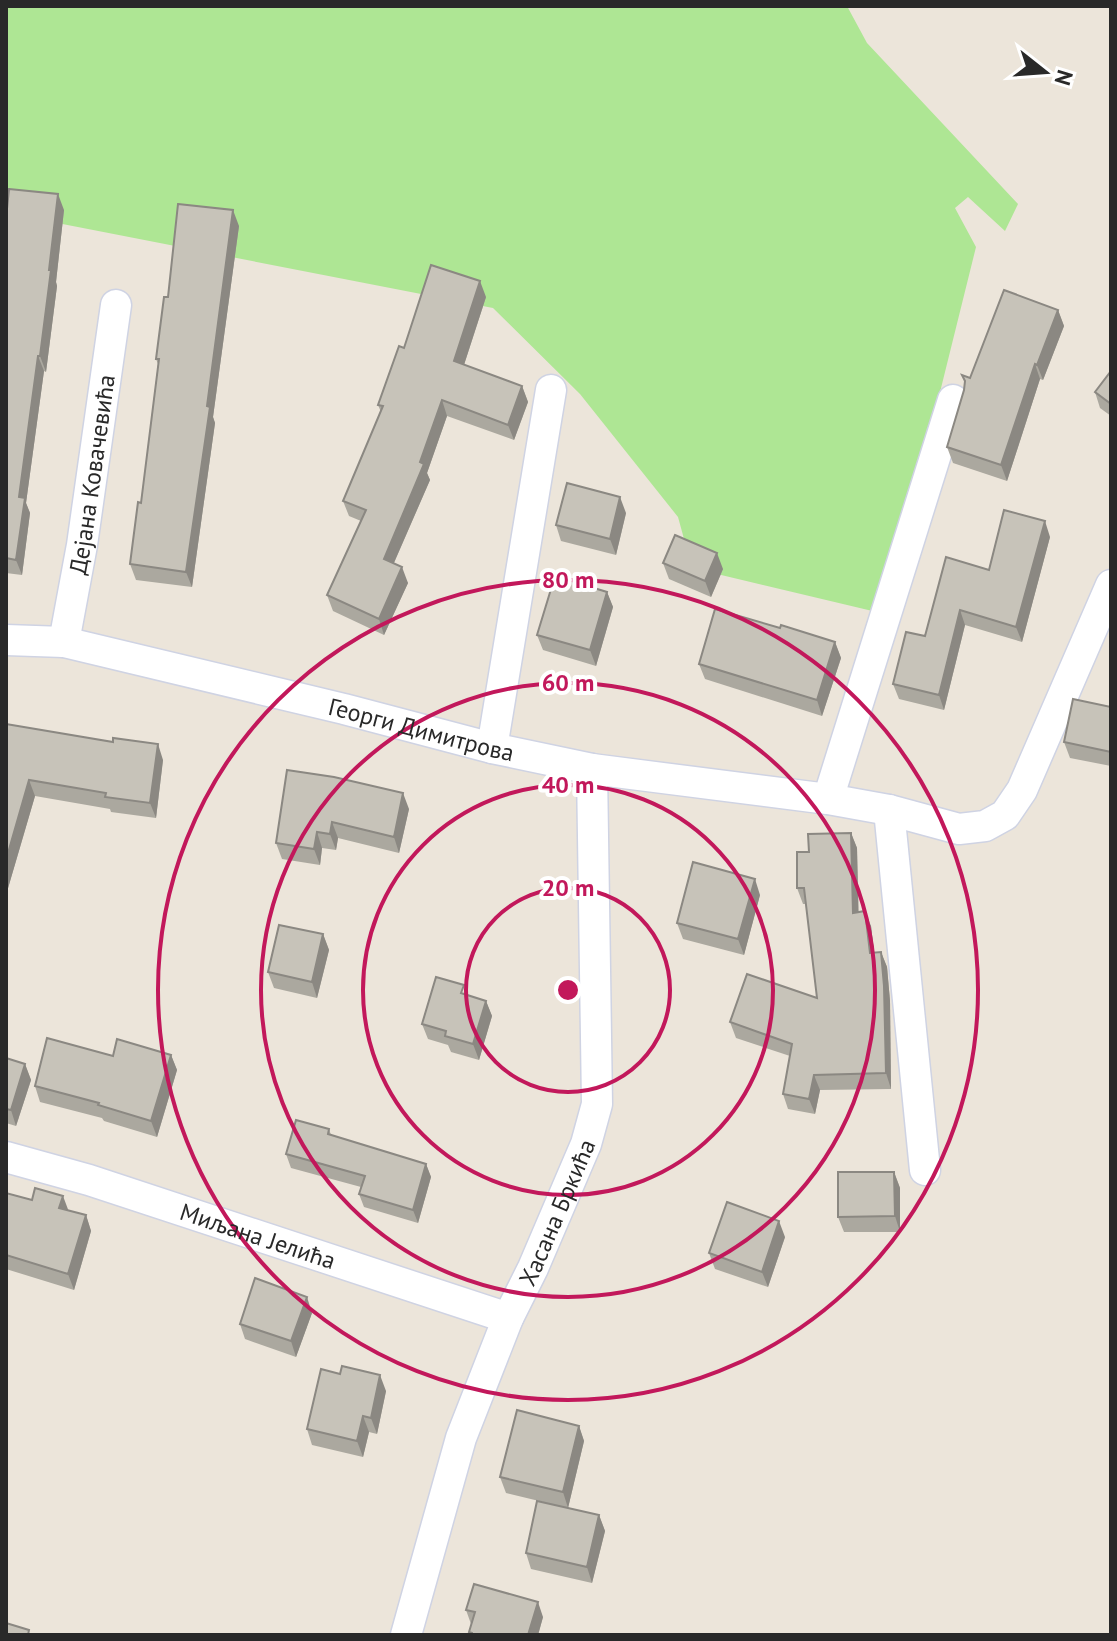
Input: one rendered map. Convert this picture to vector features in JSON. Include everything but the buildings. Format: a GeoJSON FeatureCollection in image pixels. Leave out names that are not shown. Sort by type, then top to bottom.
{"type":"FeatureCollection","features":[{"type":"Feature","properties":{"kind":"street","name":"Дејана Ковачевића"},"geometry":{"type":"LineString","coordinates":[[64,642],[82,545],[116,305]]}},
{"type":"Feature","properties":{"kind":"street"},"geometry":{"type":"LineString","coordinates":[[492,748],[551,390]]}},
{"type":"Feature","properties":{"kind":"street"},"geometry":{"type":"LineString","coordinates":[[828,799],[953,400]]}},
{"type":"Feature","properties":{"kind":"street","name":"Георги Димитрова"},"geometry":{"type":"LineString","coordinates":[[6,640],[64,642],[492,748],[592,769],[828,799],[889,810],[959,829],[985,826],[1005,815],[1022,790],[1111,585]]}},
{"type":"Feature","properties":{"kind":"street","name":"Хасана Бркића"},"geometry":{"type":"LineString","coordinates":[[406,1635],[461,1438],[508,1318],[581,1157],[597,1104],[592,769]]}},
{"type":"Feature","properties":{"kind":"street"},"geometry":{"type":"LineString","coordinates":[[889,810],[925,1170]]}},
{"type":"Feature","properties":{"kind":"street","name":"Миљана Јелића"},"geometry":{"type":"LineString","coordinates":[[6,1157],[104,1184],[508,1318]]}},
{"type":"Feature","properties":{"kind":"green space"},"geometry":{"type":"Polygon","coordinates":[[[6,6],[847,6],[867,43],[1018,204],[1005,231],[968,197],[955,208],[976,247],[885,614],[692,568],[678,517],[580,394],[493,308],[6,213],[6,6]]]}}]}
